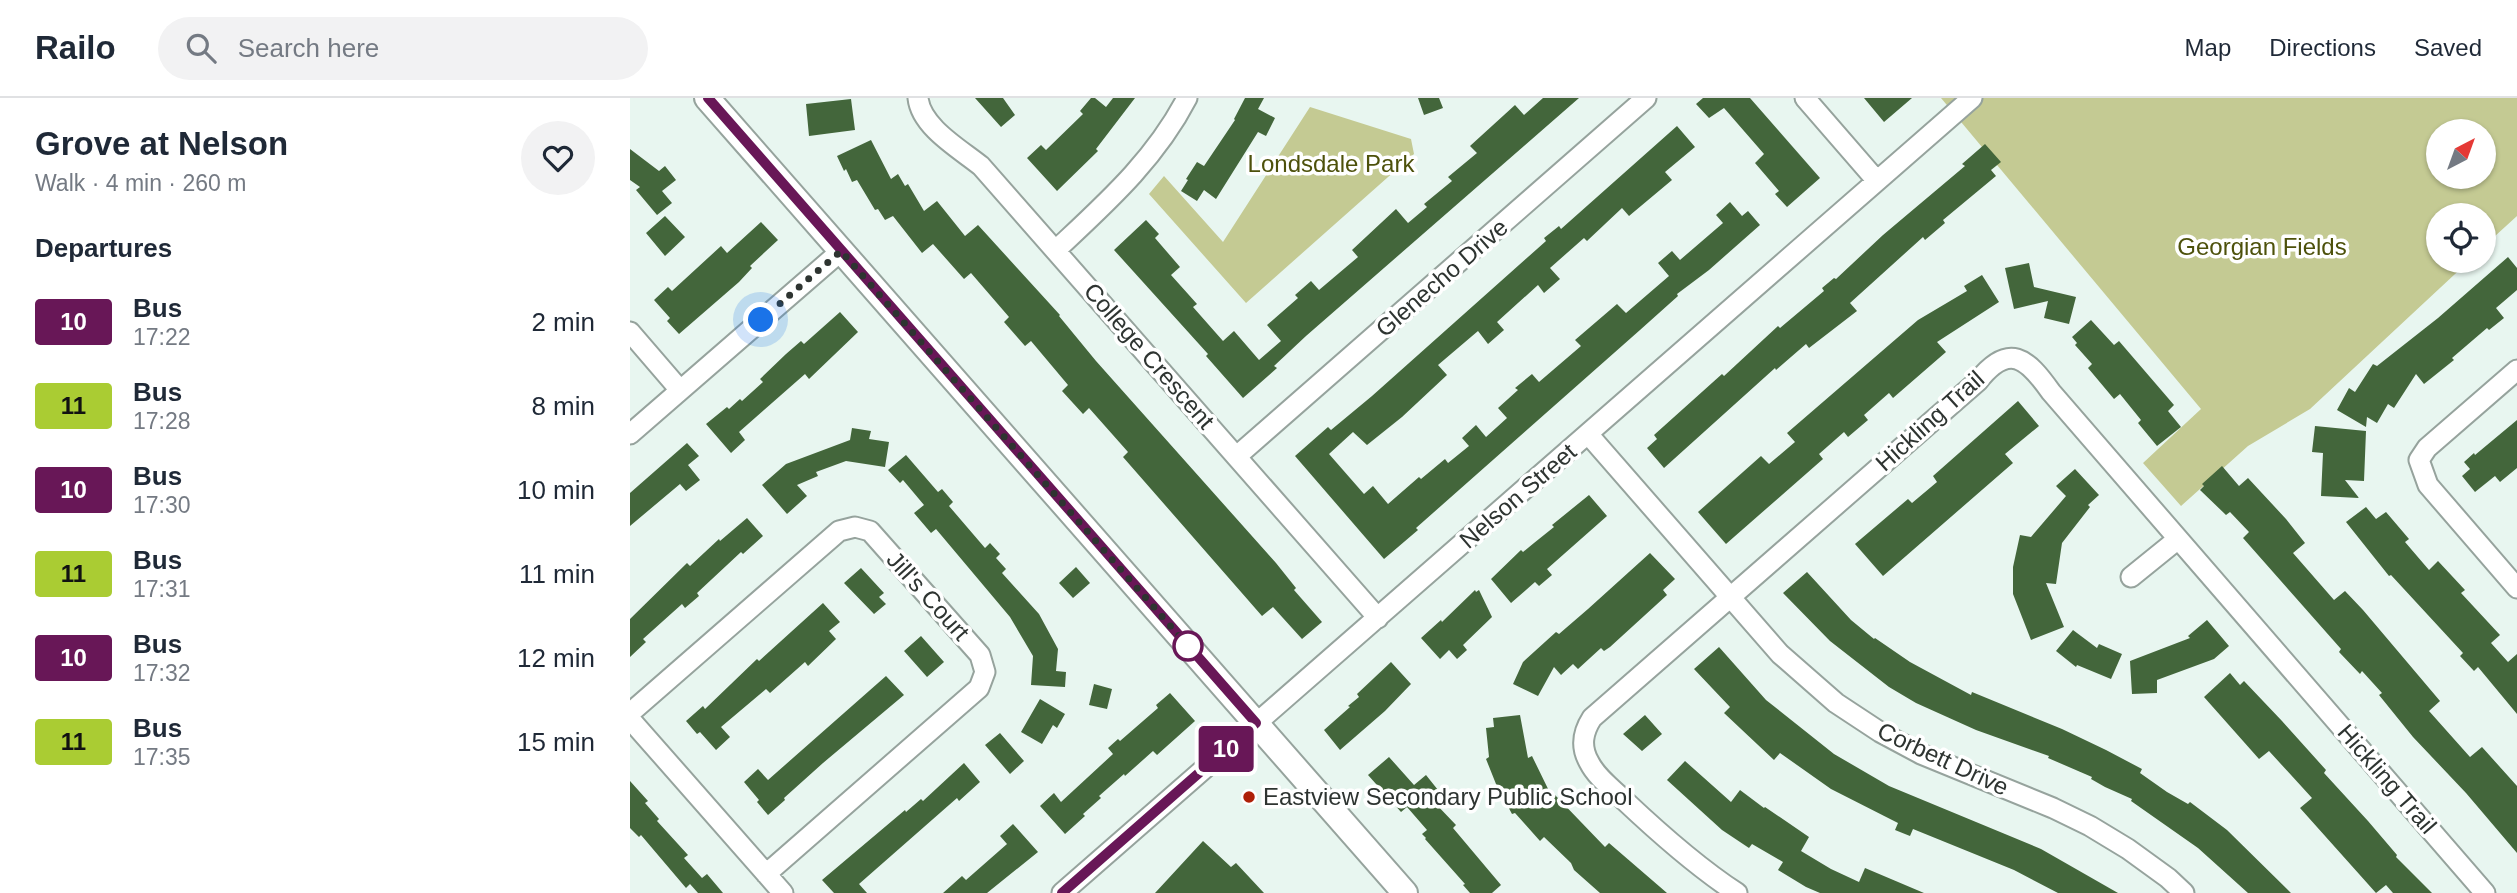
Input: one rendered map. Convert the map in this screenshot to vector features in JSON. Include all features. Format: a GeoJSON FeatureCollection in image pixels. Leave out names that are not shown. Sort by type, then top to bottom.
{"type":"FeatureCollection","features":[{"type":"Feature","properties":{"kind":"street"},"geometry":{"type":"LineString","coordinates":[[708,98],[1405,893]]}},
{"type":"Feature","properties":{"kind":"street","name":"College Crescent"},"geometry":{"type":"LineString","coordinates":[[918,98],[919,106],[927,120],[981,166],[1378,618]]}},
{"type":"Feature","properties":{"kind":"street"},"geometry":{"type":"LineString","coordinates":[[1056,250],[1129,181],[1164,137],[1187,98]]}},
{"type":"Feature","properties":{"kind":"street","name":"Glenecho Drive"},"geometry":{"type":"LineString","coordinates":[[1237,456],[1646,98]]}},
{"type":"Feature","properties":{"kind":"street"},"geometry":{"type":"LineString","coordinates":[[1805,98],[1877,181]]}},
{"type":"Feature","properties":{"kind":"street","name":"Nelson Street"},"geometry":{"type":"LineString","coordinates":[[1062,893],[1972,98]]}},
{"type":"Feature","properties":{"kind":"street"},"geometry":{"type":"LineString","coordinates":[[630,434],[841,251]]}},
{"type":"Feature","properties":{"kind":"street"},"geometry":{"type":"LineString","coordinates":[[630,332],[680,390]]}},
{"type":"Feature","properties":{"kind":"street","name":"Hickling Trail"},"geometry":{"type":"LineString","coordinates":[[1738,893],[1664,836],[1599,776],[1588,761],[1583,744],[1584,730],[1592,718],[1978,382],[1991,365],[2008,358],[2025,362],[2038,373],[2051,392],[2485,893]]}},
{"type":"Feature","properties":{"kind":"street"},"geometry":{"type":"LineString","coordinates":[[2517,370],[2427,448],[2420,460],[2428,485],[2517,588]]}},
{"type":"Feature","properties":{"kind":"street","name":"Corbett Drive"},"geometry":{"type":"LineString","coordinates":[[1588,434],[1799,673],[1836,703],[1921,754],[2090,826],[2128,849],[2184,893]]}},
{"type":"Feature","properties":{"kind":"street","name":"Jill's Court"},"geometry":{"type":"LineString","coordinates":[[630,713],[839,531],[855,527],[870,531],[980,655],[985,672],[979,688],[766,874]]}},
{"type":"Feature","properties":{"kind":"street"},"geometry":{"type":"LineString","coordinates":[[2131,577],[2178,539]]}},
{"type":"Feature","properties":{"kind":"street"},"geometry":{"type":"LineString","coordinates":[[630,719],[783,893]]}},
{"type":"Feature","properties":{"kind":"green space","name":"Georgian Fields"},"geometry":{"type":"Polygon","coordinates":[[[1941,98],[2517,98],[2517,216],[2496,235],[2496,203],[2426,203],[2426,273],[2456,273],[2310,409],[2248,446],[2181,506],[2143,463],[2201,409],[1941,98]]]}},
{"type":"Feature","properties":{"kind":"green space","name":"Londsdale Park"},"geometry":{"type":"Polygon","coordinates":[[[1310,107],[1411,139],[1414,154],[1246,303],[1149,194],[1164,176],[1223,242],[1310,107]]]}},
{"type":"Feature","properties":{"kind":"building"},"geometry":{"type":"Polygon","coordinates":[[[975,98],[1003,98],[1015,115],[1001,127],[975,98]]]}},
{"type":"Feature","properties":{"kind":"building"},"geometry":{"type":"Polygon","coordinates":[[[1091,98],[1106,107],[1113,98],[1135,98],[1096,149],[1098,151],[1057,191],[1027,158],[1041,145],[1046,150],[1083,114],[1080,111],[1091,98]]]}},
{"type":"Feature","properties":{"kind":"building"},"geometry":{"type":"Polygon","coordinates":[[[1245,98],[1264,98],[1258,109],[1275,118],[1266,136],[1258,132],[1216,199],[1204,190],[1197,201],[1181,191],[1188,180],[1186,179],[1197,162],[1204,166],[1235,120],[1245,98]]]}},
{"type":"Feature","properties":{"kind":"building"},"geometry":{"type":"Polygon","coordinates":[[[1418,98],[1439,98],[1443,108],[1424,115],[1418,98]]]}},
{"type":"Feature","properties":{"kind":"building"},"geometry":{"type":"Polygon","coordinates":[[[1543,98],[1579,98],[1306,336],[1274,366],[1277,368],[1243,398],[1206,356],[1208,354],[1114,250],[1146,220],[1159,234],[1155,238],[1180,267],[1171,275],[1197,304],[1193,307],[1223,341],[1234,331],[1259,360],[1281,341],[1267,325],[1298,298],[1295,295],[1311,281],[1319,290],[1358,257],[1352,250],[1396,209],[1408,223],[1427,207],[1424,204],[1452,181],[1448,177],[1477,153],[1470,146],[1515,105],[1524,115],[1543,98]]]}},
{"type":"Feature","properties":{"kind":"building"},"geometry":{"type":"Polygon","coordinates":[[[1703,98],[1750,98],[1820,178],[1787,207],[1775,194],[1779,191],[1755,163],[1764,154],[1724,108],[1709,118],[1696,104],[1703,98]]]}},
{"type":"Feature","properties":{"kind":"building"},"geometry":{"type":"Polygon","coordinates":[[[1864,98],[1912,98],[1884,122],[1864,98]]]}},
{"type":"Feature","properties":{"kind":"building"},"geometry":{"type":"Polygon","coordinates":[[[851,99],[855,130],[809,136],[806,104],[851,99]]]}},
{"type":"Feature","properties":{"kind":"building"},"geometry":{"type":"Polygon","coordinates":[[[1677,126],[1695,147],[1665,172],[1672,180],[1629,216],[1622,208],[1587,241],[1584,238],[1550,268],[1560,279],[1544,293],[1538,285],[1497,322],[1504,330],[1488,344],[1478,331],[1438,365],[1447,375],[1367,445],[1353,432],[1329,454],[1364,494],[1373,486],[1388,504],[1419,477],[1421,479],[1445,459],[1448,463],[1469,446],[1462,438],[1476,425],[1486,437],[1507,418],[1498,408],[1518,390],[1515,388],[1532,374],[1539,382],[1581,346],[1575,340],[1617,304],[1626,313],[1669,276],[1658,263],[1672,251],[1680,260],[1723,223],[1716,215],[1730,202],[1742,216],[1748,211],[1760,225],[1677,294],[1678,296],[1384,559],[1295,456],[1328,427],[1331,430],[1372,396],[1546,241],[1544,238],[1559,226],[1561,229],[1677,126]]]}},
{"type":"Feature","properties":{"kind":"building"},"geometry":{"type":"Polygon","coordinates":[[[871,140],[891,179],[898,174],[905,186],[908,184],[924,211],[937,201],[965,236],[978,225],[1276,563],[1296,588],[1294,590],[1322,622],[1302,639],[1273,607],[1262,616],[1123,457],[1128,452],[1089,408],[1083,414],[1062,391],[1068,385],[1031,341],[1025,346],[1004,322],[1009,317],[971,273],[964,279],[933,244],[922,253],[893,216],[885,220],[878,209],[875,210],[857,180],[852,182],[846,169],[844,171],[837,156],[871,140]]]}},
{"type":"Feature","properties":{"kind":"building"},"geometry":{"type":"Polygon","coordinates":[[[1985,144],[2001,162],[1991,170],[1996,176],[1850,303],[1857,311],[1809,348],[1806,344],[1776,370],[1775,368],[1664,468],[1647,448],[1657,439],[1654,435],[1778,326],[1780,328],[1824,291],[1822,288],[1836,279],[1883,235],[1965,166],[1962,164],[1985,144]]]}},
{"type":"Feature","properties":{"kind":"building"},"geometry":{"type":"Polygon","coordinates":[[[630,149],[659,171],[665,166],[676,180],[662,191],[672,203],[657,215],[636,190],[640,187],[630,180],[630,149]]]}},
{"type":"Feature","properties":{"kind":"building"},"geometry":{"type":"Polygon","coordinates":[[[665,216],[685,237],[665,256],[646,233],[665,216]]]}},
{"type":"Feature","properties":{"kind":"building"},"geometry":{"type":"Polygon","coordinates":[[[761,222],[778,240],[750,266],[752,268],[739,282],[679,334],[667,321],[670,318],[654,300],[668,287],[672,291],[721,246],[727,253],[761,222]]]}},
{"type":"Feature","properties":{"kind":"building"},"geometry":{"type":"Polygon","coordinates":[[[2508,257],[2517,268],[2517,290],[2496,308],[2504,318],[2489,330],[2487,328],[2424,384],[2416,374],[2394,408],[2388,404],[2377,423],[2367,417],[2366,427],[2337,410],[2349,388],[2355,392],[2373,364],[2377,366],[2490,273],[2496,273],[2496,267],[2508,257]]]}},
{"type":"Feature","properties":{"kind":"building"},"geometry":{"type":"Polygon","coordinates":[[[2029,263],[2034,287],[2076,297],[2069,324],[2044,318],[2048,301],[2014,309],[2005,268],[2029,263]]]}},
{"type":"Feature","properties":{"kind":"building"},"geometry":{"type":"Polygon","coordinates":[[[1982,275],[1999,302],[1937,342],[1946,352],[1893,398],[1889,393],[1864,415],[1868,420],[1848,437],[1844,432],[1819,454],[1823,459],[1726,544],[1698,512],[1761,456],[1769,464],[1795,442],[1787,433],[1918,320],[1967,291],[1964,286],[1982,275]]]}},
{"type":"Feature","properties":{"kind":"building"},"geometry":{"type":"Polygon","coordinates":[[[840,312],[858,332],[809,379],[805,374],[739,432],[745,440],[731,453],[706,424],[727,407],[729,409],[740,399],[742,401],[763,382],[760,379],[786,354],[801,341],[804,344],[840,312]]]}},
{"type":"Feature","properties":{"kind":"building"},"geometry":{"type":"Polygon","coordinates":[[[2091,320],[2114,345],[2119,341],[2174,405],[2168,411],[2181,427],[2157,446],[2138,423],[2141,420],[2120,394],[2114,399],[2088,368],[2092,364],[2075,345],[2077,343],[2072,337],[2091,320]]]}},
{"type":"Feature","properties":{"kind":"building"},"geometry":{"type":"Polygon","coordinates":[[[2018,401],[2039,426],[2005,454],[2013,463],[1883,576],[1855,544],[1908,499],[1912,503],[1937,482],[1933,476],[2018,401]]]}},
{"type":"Feature","properties":{"kind":"building"},"geometry":{"type":"Polygon","coordinates":[[[2517,420],[2517,468],[2500,482],[2495,476],[2475,492],[2462,476],[2470,469],[2464,462],[2517,420]]]}},
{"type":"Feature","properties":{"kind":"building"},"geometry":{"type":"Polygon","coordinates":[[[2315,426],[2366,431],[2364,481],[2345,480],[2359,498],[2321,496],[2323,453],[2312,452],[2315,426]]]}},
{"type":"Feature","properties":{"kind":"building"},"geometry":{"type":"Polygon","coordinates":[[[852,428],[871,431],[869,439],[889,442],[885,467],[846,461],[816,472],[818,476],[797,485],[807,496],[787,514],[762,485],[786,464],[850,440],[852,428]]]}},
{"type":"Feature","properties":{"kind":"building"},"geometry":{"type":"Polygon","coordinates":[[[687,443],[699,456],[688,465],[700,480],[686,491],[680,484],[630,526],[630,493],[687,443]]]}},
{"type":"Feature","properties":{"kind":"building"},"geometry":{"type":"Polygon","coordinates":[[[906,455],[938,492],[942,489],[953,502],[949,506],[985,548],[990,543],[1000,554],[996,558],[1006,569],[1002,573],[1039,614],[1058,649],[1056,671],[1066,672],[1065,687],[1031,685],[1033,656],[1010,617],[936,529],[931,533],[914,513],[924,505],[903,480],[900,483],[888,470],[906,455]]]}},
{"type":"Feature","properties":{"kind":"building"},"geometry":{"type":"Polygon","coordinates":[[[2222,466],[2239,486],[2248,478],[2286,519],[2305,543],[2293,553],[2334,600],[2345,591],[2363,610],[2440,701],[2429,711],[2470,757],[2482,747],[2517,786],[2517,853],[2413,737],[2379,695],[2382,693],[2362,671],[2360,674],[2339,652],[2341,649],[2243,538],[2249,532],[2230,512],[2226,515],[2200,490],[2204,486],[2202,484],[2222,466]]]}},
{"type":"Feature","properties":{"kind":"building"},"geometry":{"type":"Polygon","coordinates":[[[2075,469],[2099,495],[2088,505],[2090,507],[2062,543],[2056,584],[2046,583],[2064,627],[2031,640],[2013,594],[2013,567],[2020,535],[2031,537],[2066,496],[2056,486],[2075,469]]]}},
{"type":"Feature","properties":{"kind":"building"},"geometry":{"type":"Polygon","coordinates":[[[1589,495],[1607,516],[1547,569],[1552,575],[1539,586],[1535,582],[1511,603],[1491,579],[1521,550],[1523,552],[1554,527],[1552,525],[1589,495]]]}},
{"type":"Feature","properties":{"kind":"building"},"geometry":{"type":"Polygon","coordinates":[[[2366,507],[2376,519],[2386,512],[2409,539],[2405,542],[2429,570],[2438,561],[2465,590],[2461,593],[2500,635],[2491,643],[2508,662],[2517,654],[2517,714],[2478,667],[2474,671],[2460,656],[2463,653],[2391,575],[2389,576],[2346,522],[2366,507]]]}},
{"type":"Feature","properties":{"kind":"building"},"geometry":{"type":"Polygon","coordinates":[[[747,518],[763,536],[743,554],[741,552],[697,593],[699,596],[685,608],[682,604],[643,639],[646,642],[630,657],[630,619],[687,563],[690,566],[747,518]]]}},
{"type":"Feature","properties":{"kind":"building"},"geometry":{"type":"Polygon","coordinates":[[[1650,553],[1675,579],[1663,590],[1667,595],[1610,647],[1604,651],[1601,648],[1578,669],[1573,664],[1561,675],[1554,667],[1538,696],[1513,684],[1523,662],[1556,632],[1559,634],[1650,553]]]}},
{"type":"Feature","properties":{"kind":"building"},"geometry":{"type":"Polygon","coordinates":[[[1076,567],[1090,583],[1073,598],[1059,583],[1076,567]]]}},
{"type":"Feature","properties":{"kind":"building"},"geometry":{"type":"Polygon","coordinates":[[[861,568],[884,593],[879,597],[886,604],[874,614],[844,583],[861,568]]]}},
{"type":"Feature","properties":{"kind":"building"},"geometry":{"type":"Polygon","coordinates":[[[1807,572],[1851,620],[1874,639],[1910,662],[1971,695],[1972,692],[2062,729],[2142,769],[2140,773],[2167,792],[2188,804],[2190,802],[2227,830],[2291,893],[2248,893],[2198,848],[2131,801],[2132,799],[2105,787],[2091,779],[2092,777],[2048,758],[2049,756],[1976,730],[1916,703],[1889,687],[1830,641],[1783,593],[1807,572]]]}},
{"type":"Feature","properties":{"kind":"building"},"geometry":{"type":"Polygon","coordinates":[[[1475,590],[1479,590],[1492,617],[1463,645],[1467,650],[1457,659],[1449,650],[1440,659],[1421,638],[1475,590]]]}},
{"type":"Feature","properties":{"kind":"building"},"geometry":{"type":"Polygon","coordinates":[[[823,603],[840,622],[829,631],[836,639],[808,666],[805,662],[770,693],[766,689],[721,727],[730,737],[716,750],[686,721],[703,706],[705,709],[757,659],[759,661],[823,603]]]}},
{"type":"Feature","properties":{"kind":"building"},"geometry":{"type":"Polygon","coordinates":[[[2207,620],[2229,646],[2214,659],[2157,680],[2157,693],[2132,694],[2130,661],[2190,638],[2188,636],[2207,620]]]}},
{"type":"Feature","properties":{"kind":"building"},"geometry":{"type":"Polygon","coordinates":[[[2073,630],[2097,648],[2099,644],[2122,654],[2111,679],[2077,665],[2076,667],[2056,651],[2073,630]]]}},
{"type":"Feature","properties":{"kind":"building"},"geometry":{"type":"Polygon","coordinates":[[[921,636],[944,662],[927,677],[904,651],[921,636]]]}},
{"type":"Feature","properties":{"kind":"building"},"geometry":{"type":"Polygon","coordinates":[[[1719,647],[1766,700],[1834,754],[1889,786],[2041,849],[2118,893],[2058,893],[2014,870],[1913,829],[1910,836],[1895,830],[1898,823],[1831,789],[1780,753],[1774,760],[1724,713],[1730,707],[1694,669],[1719,647]]]}},
{"type":"Feature","properties":{"kind":"building"},"geometry":{"type":"Polygon","coordinates":[[[1391,662],[1411,684],[1340,750],[1324,730],[1350,707],[1348,706],[1359,697],[1357,694],[1391,662]]]}},
{"type":"Feature","properties":{"kind":"building"},"geometry":{"type":"Polygon","coordinates":[[[2230,673],[2240,685],[2244,681],[2282,721],[2326,770],[2324,773],[2368,821],[2396,857],[2432,893],[2393,893],[2386,885],[2376,893],[2300,808],[2312,798],[2269,751],[2259,759],[2204,697],[2230,673]]]}},
{"type":"Feature","properties":{"kind":"building"},"geometry":{"type":"Polygon","coordinates":[[[886,676],[904,695],[823,763],[768,815],[744,782],[758,769],[768,780],[886,676]]]}},
{"type":"Feature","properties":{"kind":"building"},"geometry":{"type":"Polygon","coordinates":[[[1094,684],[1112,689],[1107,709],[1089,705],[1094,684]]]}},
{"type":"Feature","properties":{"kind":"building"},"geometry":{"type":"Polygon","coordinates":[[[1170,693],[1195,721],[1157,755],[1153,751],[1125,776],[1124,774],[1099,796],[1101,798],[1083,814],[1085,816],[1065,834],[1040,806],[1054,793],[1061,802],[1113,754],[1108,748],[1158,708],[1156,705],[1170,693]]]}},
{"type":"Feature","properties":{"kind":"building"},"geometry":{"type":"Polygon","coordinates":[[[1040,699],[1065,714],[1057,728],[1053,725],[1042,744],[1021,732],[1040,699]]]}},
{"type":"Feature","properties":{"kind":"building"},"geometry":{"type":"Polygon","coordinates":[[[1520,715],[1528,758],[1532,756],[1552,797],[1555,795],[1605,847],[1609,843],[1667,893],[1600,893],[1574,870],[1571,863],[1544,837],[1540,841],[1515,813],[1512,814],[1486,759],[1489,757],[1486,728],[1494,727],[1493,718],[1520,715]]]}},
{"type":"Feature","properties":{"kind":"building"},"geometry":{"type":"Polygon","coordinates":[[[1645,715],[1662,734],[1642,751],[1623,734],[1645,715]]]}},
{"type":"Feature","properties":{"kind":"building"},"geometry":{"type":"Polygon","coordinates":[[[1000,733],[1024,761],[1010,774],[985,745],[1000,733]]]}},
{"type":"Feature","properties":{"kind":"building"},"geometry":{"type":"Polygon","coordinates":[[[1389,757],[1414,785],[1426,775],[1442,795],[1434,802],[1456,825],[1453,828],[1501,885],[1492,893],[1470,893],[1425,839],[1422,834],[1427,830],[1407,807],[1401,812],[1368,775],[1389,757]]]}},
{"type":"Feature","properties":{"kind":"building"},"geometry":{"type":"Polygon","coordinates":[[[1685,761],[1731,802],[1740,790],[1809,837],[1801,851],[1831,869],[1859,882],[1865,868],[1924,893],[1820,893],[1806,887],[1778,870],[1783,862],[1752,844],[1749,848],[1722,830],[1667,780],[1685,761]]]}},
{"type":"Feature","properties":{"kind":"building"},"geometry":{"type":"Polygon","coordinates":[[[964,763],[980,782],[959,801],[957,798],[859,884],[867,893],[834,893],[822,880],[905,810],[906,812],[921,799],[923,801],[964,763]]]}},
{"type":"Feature","properties":{"kind":"building"},"geometry":{"type":"Polygon","coordinates":[[[630,781],[648,801],[645,803],[659,819],[657,821],[688,855],[684,858],[702,878],[707,874],[723,893],[698,893],[690,884],[686,888],[641,835],[639,837],[630,828],[630,781]]]}},
{"type":"Feature","properties":{"kind":"building"},"geometry":{"type":"Polygon","coordinates":[[[1013,824],[1038,852],[987,893],[943,893],[962,876],[966,880],[1007,844],[1000,836],[1013,824]]]}},
{"type":"Feature","properties":{"kind":"building"},"geometry":{"type":"Polygon","coordinates":[[[1203,841],[1231,867],[1236,863],[1264,893],[1155,893],[1203,841]]]}},
{"type":"Feature","properties":{"kind":"bus line","name":"10"},"geometry":{"type":"LineString","coordinates":[[708,98],[1256,723],[1062,893]]}},
{"type":"Feature","properties":{"kind":"place","name":"Eastview Secondary Public School"},"geometry":{"type":"Point","coordinates":[1249,797]}},
{"type":"Feature","properties":{"kind":"route"},"geometry":{"type":"LineString","coordinates":[[761,320],[841,251],[1188,646]]}}]}
